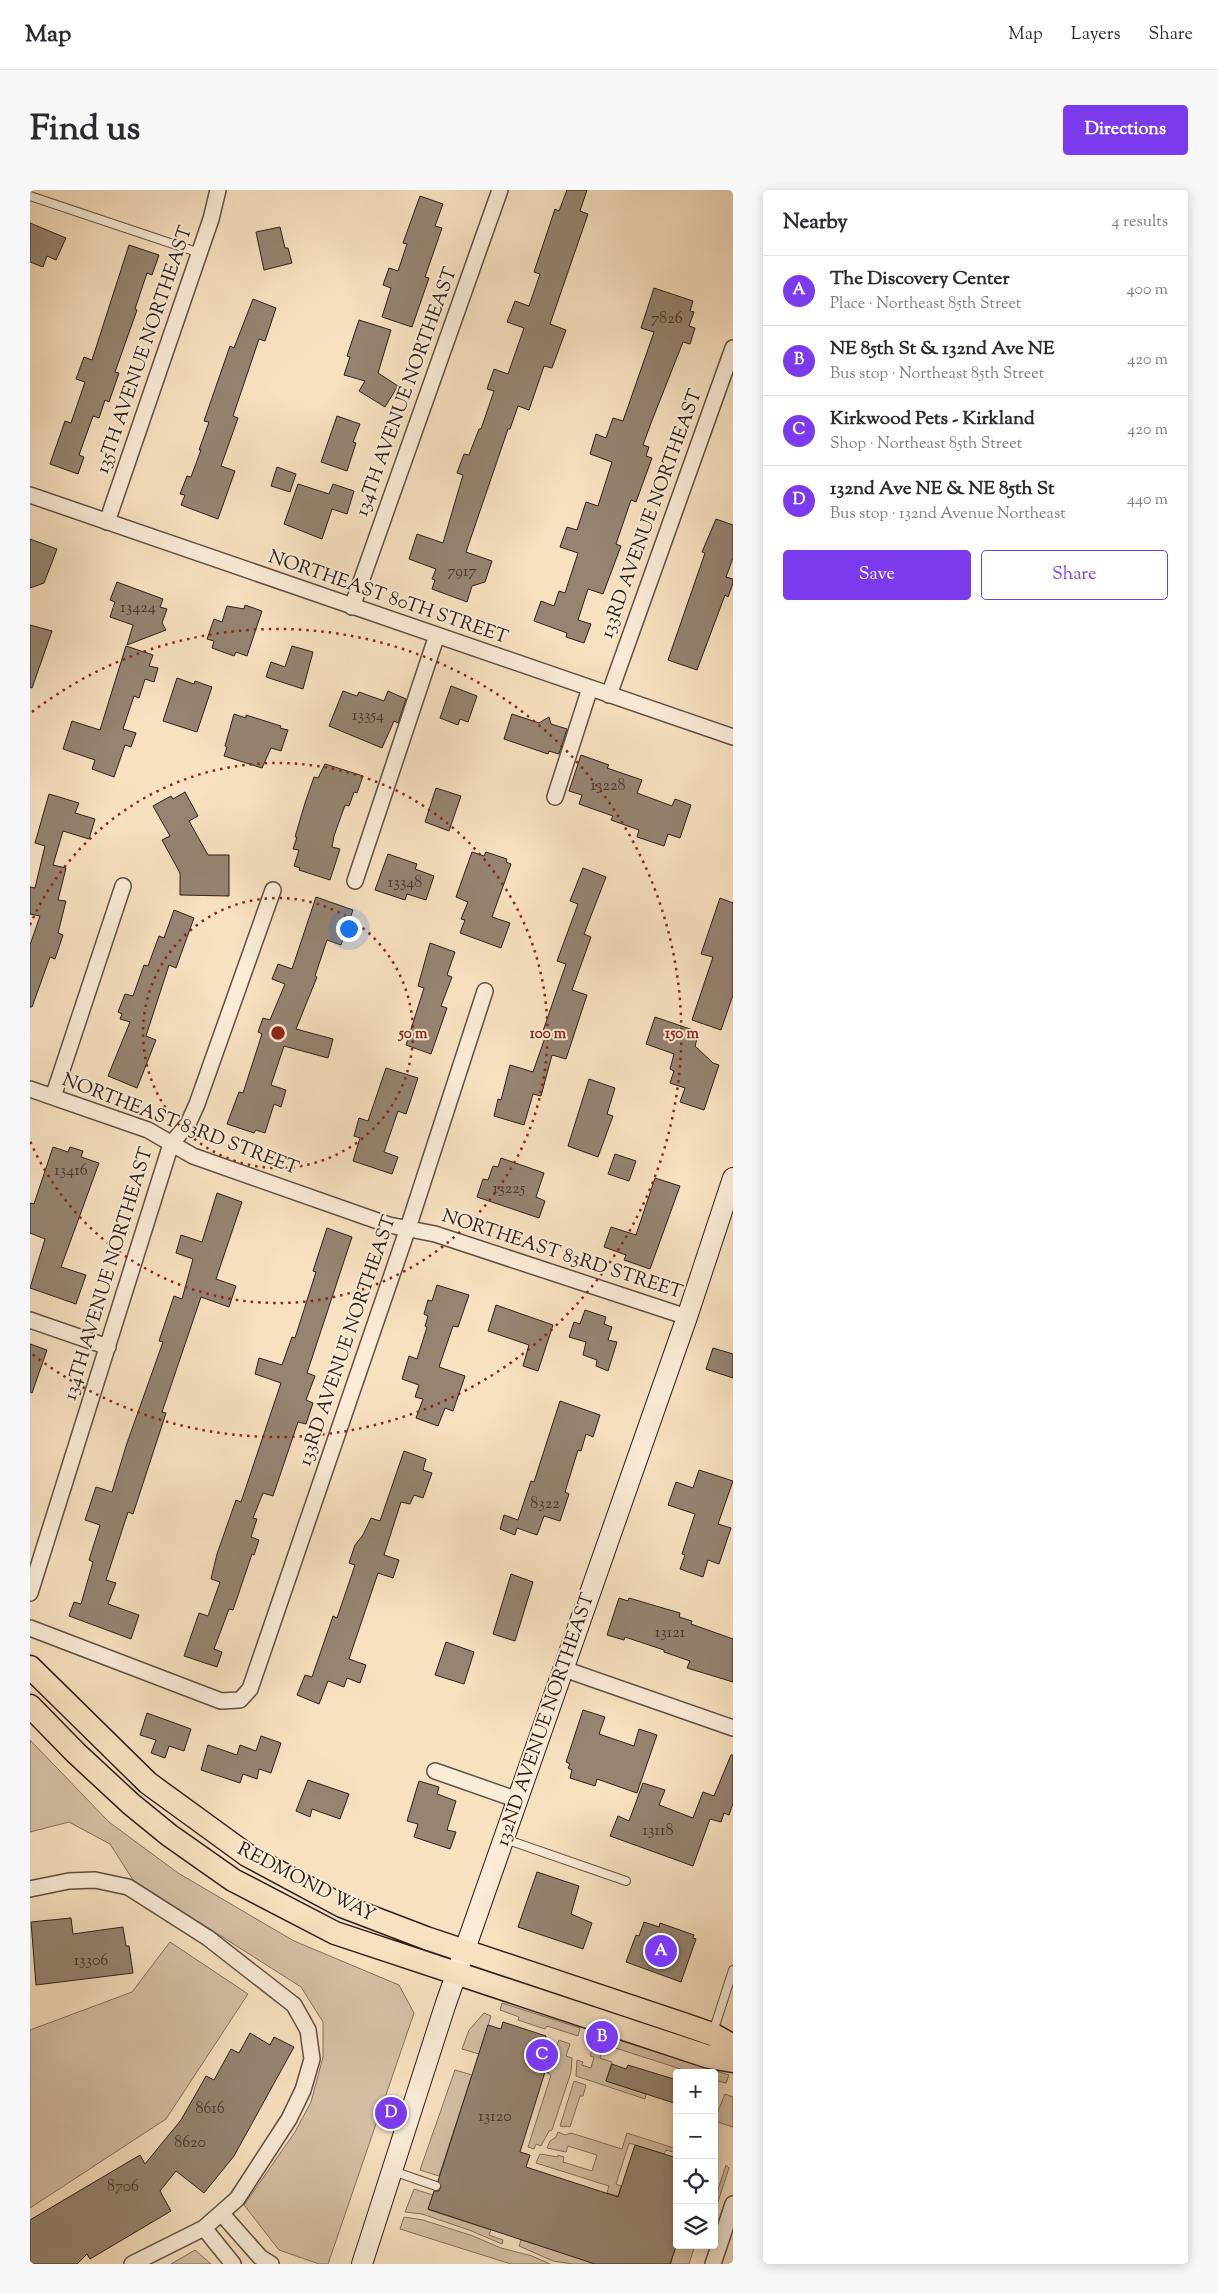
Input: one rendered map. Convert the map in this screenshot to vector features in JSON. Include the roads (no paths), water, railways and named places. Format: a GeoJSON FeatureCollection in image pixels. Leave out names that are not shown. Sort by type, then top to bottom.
{"type":"FeatureCollection","features":[{"type":"Feature","properties":{"kind":"main road","name":"132ND AVENUE NORTHEAST"},"geometry":{"type":"LineString","coordinates":[[362,2264],[464,1953],[687,1317],[733,1178]]}},
{"type":"Feature","properties":{"kind":"main road","name":"REDMOND WAY"},"geometry":{"type":"LineString","coordinates":[[30,1667],[148,1783],[246,1856],[342,1906],[464,1953],[712,2034],[733,2046]]}},
{"type":"Feature","properties":{"kind":"main road","name":"REDMOND WAY"},"geometry":{"type":"LineString","coordinates":[[30,1706],[131,1804],[169,1835],[233,1880],[335,1933],[709,2057],[733,2061]]}},
{"type":"Feature","properties":{"kind":"street","name":"135TH AVENUE NORTHEAST"},"geometry":{"type":"LineString","coordinates":[[107,522],[200,253],[218,190]]}},
{"type":"Feature","properties":{"kind":"street","name":"134TH AVENUE NORTHEAST"},"geometry":{"type":"LineString","coordinates":[[352,607],[500,190]]}},
{"type":"Feature","properties":{"kind":"street","name":"133RD AVENUE NORTHEAST"},"geometry":{"type":"LineString","coordinates":[[609,694],[733,348]]}},
{"type":"Feature","properties":{"kind":"street","name":"NORTHEAST 80TH STREET"},"geometry":{"type":"LineString","coordinates":[[30,495],[733,737]]}},
{"type":"Feature","properties":{"kind":"street"},"geometry":{"type":"LineString","coordinates":[[355,881],[437,635]]}},
{"type":"Feature","properties":{"kind":"street"},"geometry":{"type":"LineString","coordinates":[[555,797],[590,688]]}},
{"type":"Feature","properties":{"kind":"street"},"geometry":{"type":"LineString","coordinates":[[53,1097],[124,886]]}},
{"type":"Feature","properties":{"kind":"street","name":"134TH AVENUE NORTHEAST"},"geometry":{"type":"LineString","coordinates":[[30,1593],[171,1144],[188,1124],[197,1104],[273,890]]}},
{"type":"Feature","properties":{"kind":"street","name":"133RD AVENUE NORTHEAST"},"geometry":{"type":"LineString","coordinates":[[30,1628],[221,1701],[240,1700],[250,1689],[408,1228],[485,991]]}},
{"type":"Feature","properties":{"kind":"street","name":"NORTHEAST 83RD STREET"},"geometry":{"type":"LineString","coordinates":[[30,1089],[148,1130],[193,1156],[389,1225],[435,1234],[687,1317]]}},
{"type":"Feature","properties":{"kind":"street"},"geometry":{"type":"LineString","coordinates":[[30,1320],[108,1348]]}},
{"type":"Feature","properties":{"kind":"street"},"geometry":{"type":"LineString","coordinates":[[564,1669],[733,1728]]}},
{"type":"Feature","properties":{"kind":"street"},"geometry":{"type":"LineString","coordinates":[[435,1771],[518,1800]]}},
{"type":"Feature","properties":{"kind":"street"},"geometry":{"type":"LineString","coordinates":[[30,1889],[69,1881],[95,1880],[128,1887],[208,1938],[294,2005],[308,2030],[312,2059],[303,2090],[289,2119],[237,2199],[204,2228],[132,2264]]}},
{"type":"Feature","properties":{"kind":"street"},"geometry":{"type":"LineString","coordinates":[[713,2264],[733,2204]]}},
{"type":"Feature","properties":{"kind":"street"},"geometry":{"type":"LineString","coordinates":[[222,2214],[260,2256],[271,2264]]}},
{"type":"Feature","properties":{"kind":"street"},"geometry":{"type":"LineString","coordinates":[[204,2228],[233,2264]]}},
{"type":"Feature","properties":{"kind":"lane"},"geometry":{"type":"LineString","coordinates":[[30,196],[200,253]]}},
{"type":"Feature","properties":{"kind":"lane"},"geometry":{"type":"LineString","coordinates":[[504,1839],[626,1880]]}},
{"type":"Feature","properties":{"kind":"lane"},"geometry":{"type":"LineString","coordinates":[[712,2034],[733,1970]]}},
{"type":"Feature","properties":{"kind":"lane"},"geometry":{"type":"LineString","coordinates":[[392,2170],[436,2186]]}},
{"type":"Feature","properties":{"kind":"place","name":"The Discovery Center"},"geometry":{"type":"Point","coordinates":[661,1951]}},
{"type":"Feature","properties":{"kind":"place","name":"NE 85th St & 132nd Ave NE"},"geometry":{"type":"Point","coordinates":[602,2037]}},
{"type":"Feature","properties":{"kind":"place","name":"Kirkwood Pets - Kirkland"},"geometry":{"type":"Point","coordinates":[542,2055]}},
{"type":"Feature","properties":{"kind":"place","name":"132nd Ave NE & NE 85th St"},"geometry":{"type":"Point","coordinates":[391,2113]}}]}
